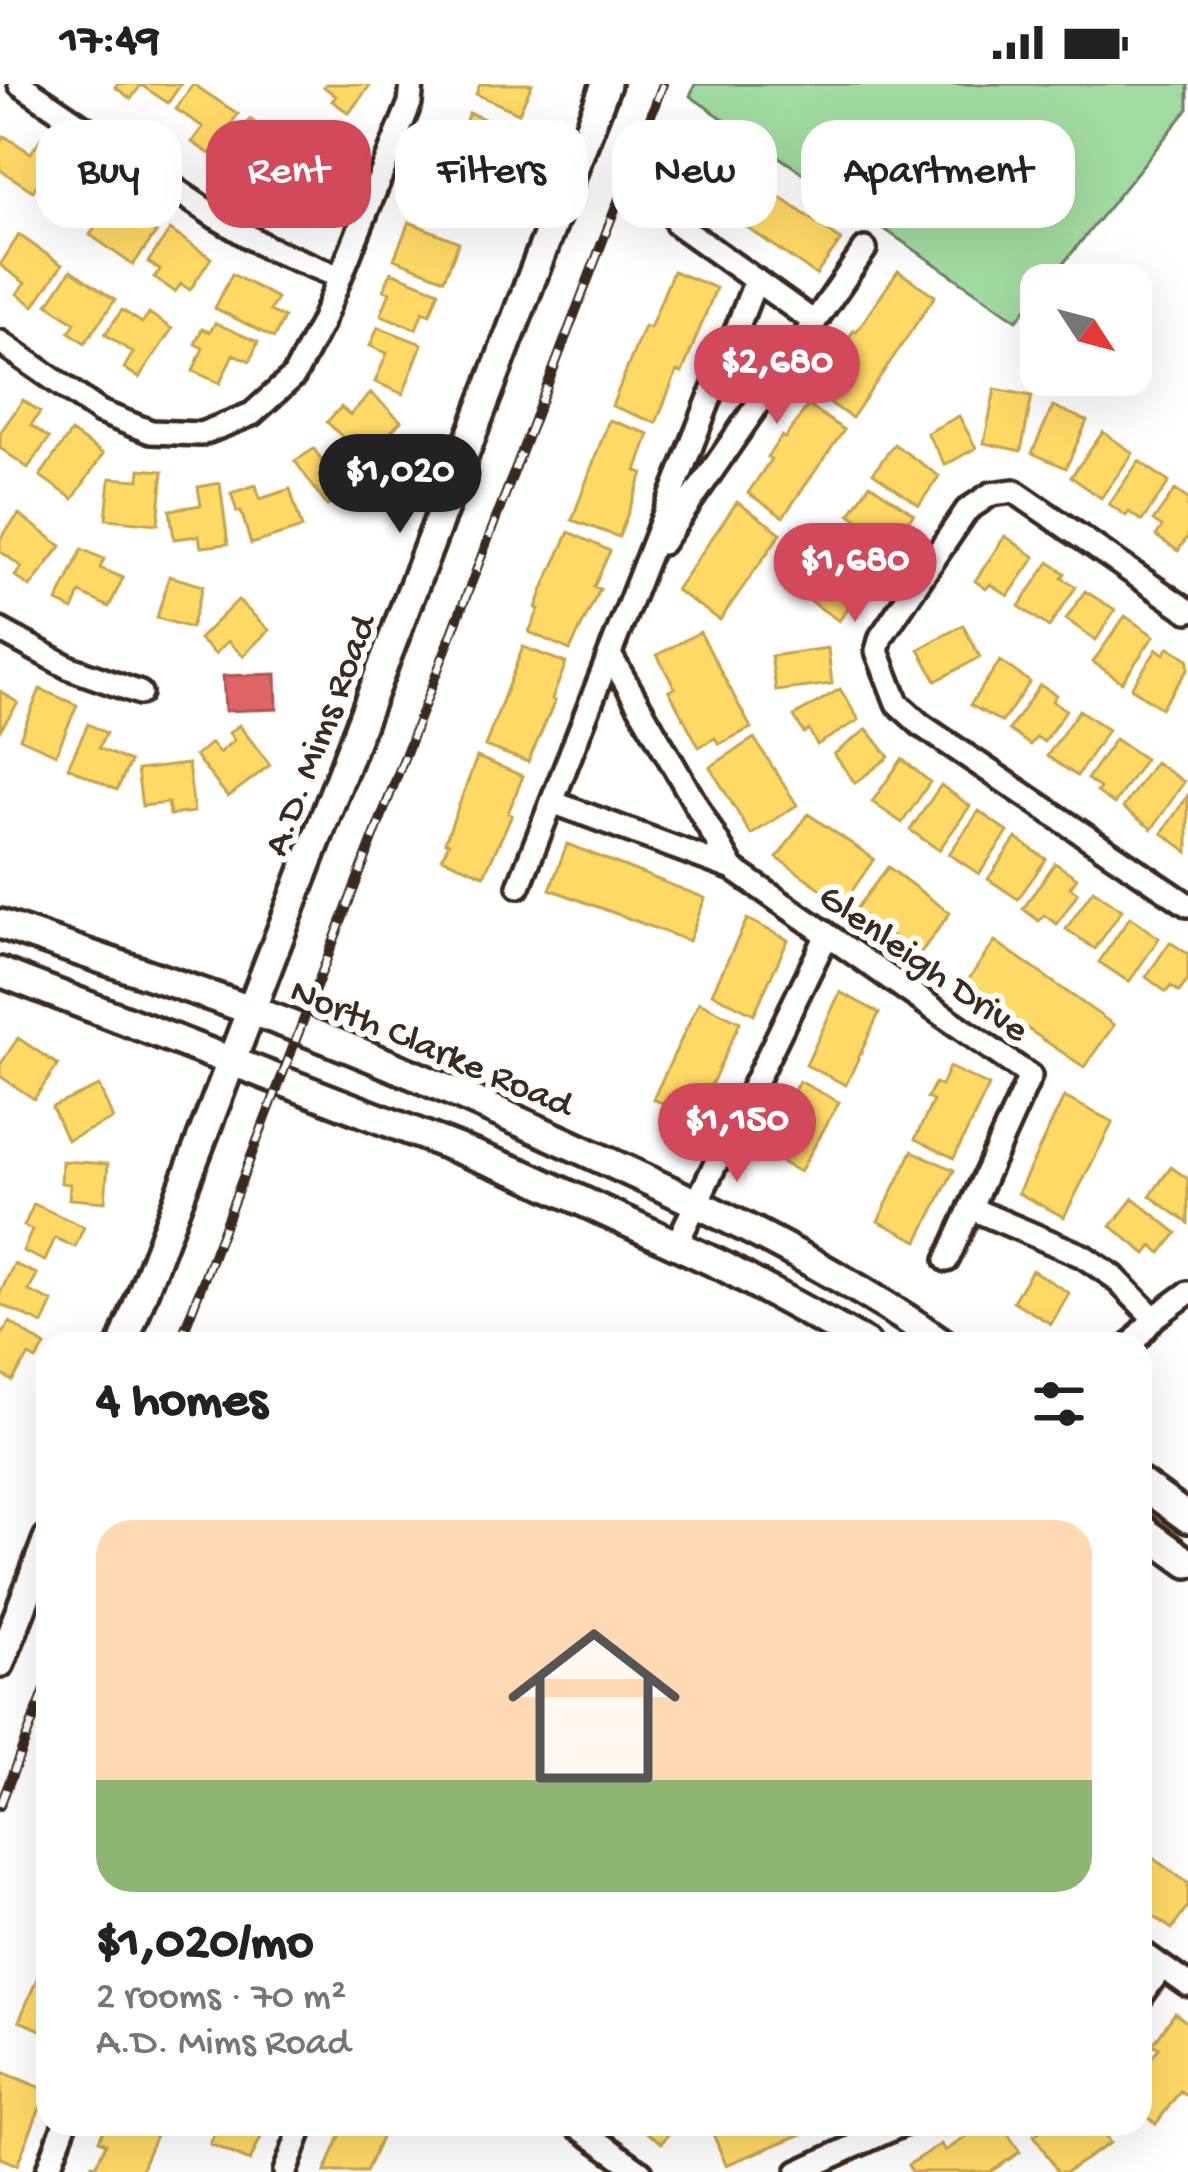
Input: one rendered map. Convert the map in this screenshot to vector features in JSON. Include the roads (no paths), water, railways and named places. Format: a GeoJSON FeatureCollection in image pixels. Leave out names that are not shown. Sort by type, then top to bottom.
{"type":"FeatureCollection","features":[{"type":"Feature","properties":{"kind":"street"},"geometry":{"type":"LineString","coordinates":[[20,84],[216,217],[268,248],[340,277]]}},
{"type":"Feature","properties":{"kind":"street"},"geometry":{"type":"LineString","coordinates":[[0,342],[100,412],[151,432],[201,434],[252,414],[294,376],[322,322],[410,103],[412,84]]}},
{"type":"Feature","properties":{"kind":"street","name":"A.D. Mims Road"},"geometry":{"type":"LineString","coordinates":[[128,1332],[606,84]]}},
{"type":"Feature","properties":{"kind":"street"},"geometry":{"type":"LineString","coordinates":[[683,228],[814,322]]}},
{"type":"Feature","properties":{"kind":"street"},"geometry":{"type":"LineString","coordinates":[[642,573],[865,249]]}},
{"type":"Feature","properties":{"kind":"street"},"geometry":{"type":"LineString","coordinates":[[519,886],[756,280]]}},
{"type":"Feature","properties":{"kind":"street"},"geometry":{"type":"LineString","coordinates":[[1188,610],[1014,491],[991,494],[967,510],[881,637],[877,651],[897,703],[921,725],[1188,905]]}},
{"type":"Feature","properties":{"kind":"street"},"geometry":{"type":"LineString","coordinates":[[0,630],[70,668],[140,693]]}},
{"type":"Feature","properties":{"kind":"street","name":"Glenleigh Drive"},"geometry":{"type":"LineString","coordinates":[[610,655],[733,869]]}},
{"type":"Feature","properties":{"kind":"street","name":"Glenleigh Drive"},"geometry":{"type":"LineString","coordinates":[[552,802],[733,869],[1030,1076],[947,1260]]}},
{"type":"Feature","properties":{"kind":"street","name":"North Clarke Road"},"geometry":{"type":"LineString","coordinates":[[0,924],[251,1010],[447,1088],[697,1202],[820,1266],[927,1332]]}},
{"type":"Feature","properties":{"kind":"street"},"geometry":{"type":"LineString","coordinates":[[676,1243],[827,935]]}},
{"type":"Feature","properties":{"kind":"street"},"geometry":{"type":"LineString","coordinates":[[0,972],[523,1174],[676,1243],[843,1332]]}},
{"type":"Feature","properties":{"kind":"street"},"geometry":{"type":"LineString","coordinates":[[970,1208],[1083,1256],[1114,1277],[1154,1318]]}},
{"type":"Feature","properties":{"kind":"street"},"geometry":{"type":"LineString","coordinates":[[1142,1332],[1188,1293]]}},
{"type":"Feature","properties":{"kind":"street"},"geometry":{"type":"LineString","coordinates":[[1152,1492],[1188,1518]]}},
{"type":"Feature","properties":{"kind":"street"},"geometry":{"type":"LineString","coordinates":[[1152,1537],[1188,1563]]}},
{"type":"Feature","properties":{"kind":"street"},"geometry":{"type":"LineString","coordinates":[[0,1663],[36,1570]]}},
{"type":"Feature","properties":{"kind":"street"},"geometry":{"type":"LineString","coordinates":[[1152,1959],[1188,1985]]}},
{"type":"Feature","properties":{"kind":"street"},"geometry":{"type":"LineString","coordinates":[[1152,1981],[1162,1966]]}},
{"type":"Feature","properties":{"kind":"street"},"geometry":{"type":"LineString","coordinates":[[47,2172],[60,2136]]}},
{"type":"Feature","properties":{"kind":"street"},"geometry":{"type":"LineString","coordinates":[[285,2172],[298,2136]]}},
{"type":"Feature","properties":{"kind":"street"},"geometry":{"type":"LineString","coordinates":[[591,2136],[641,2172]]}},
{"type":"Feature","properties":{"kind":"street"},"geometry":{"type":"LineString","coordinates":[[798,2172],[877,2136]]}},
{"type":"Feature","properties":{"kind":"railway"},"geometry":{"type":"LineString","coordinates":[[184,1332],[663,84]]}},
{"type":"Feature","properties":{"kind":"railway"},"geometry":{"type":"LineString","coordinates":[[0,1806],[36,1713]]}}]}
